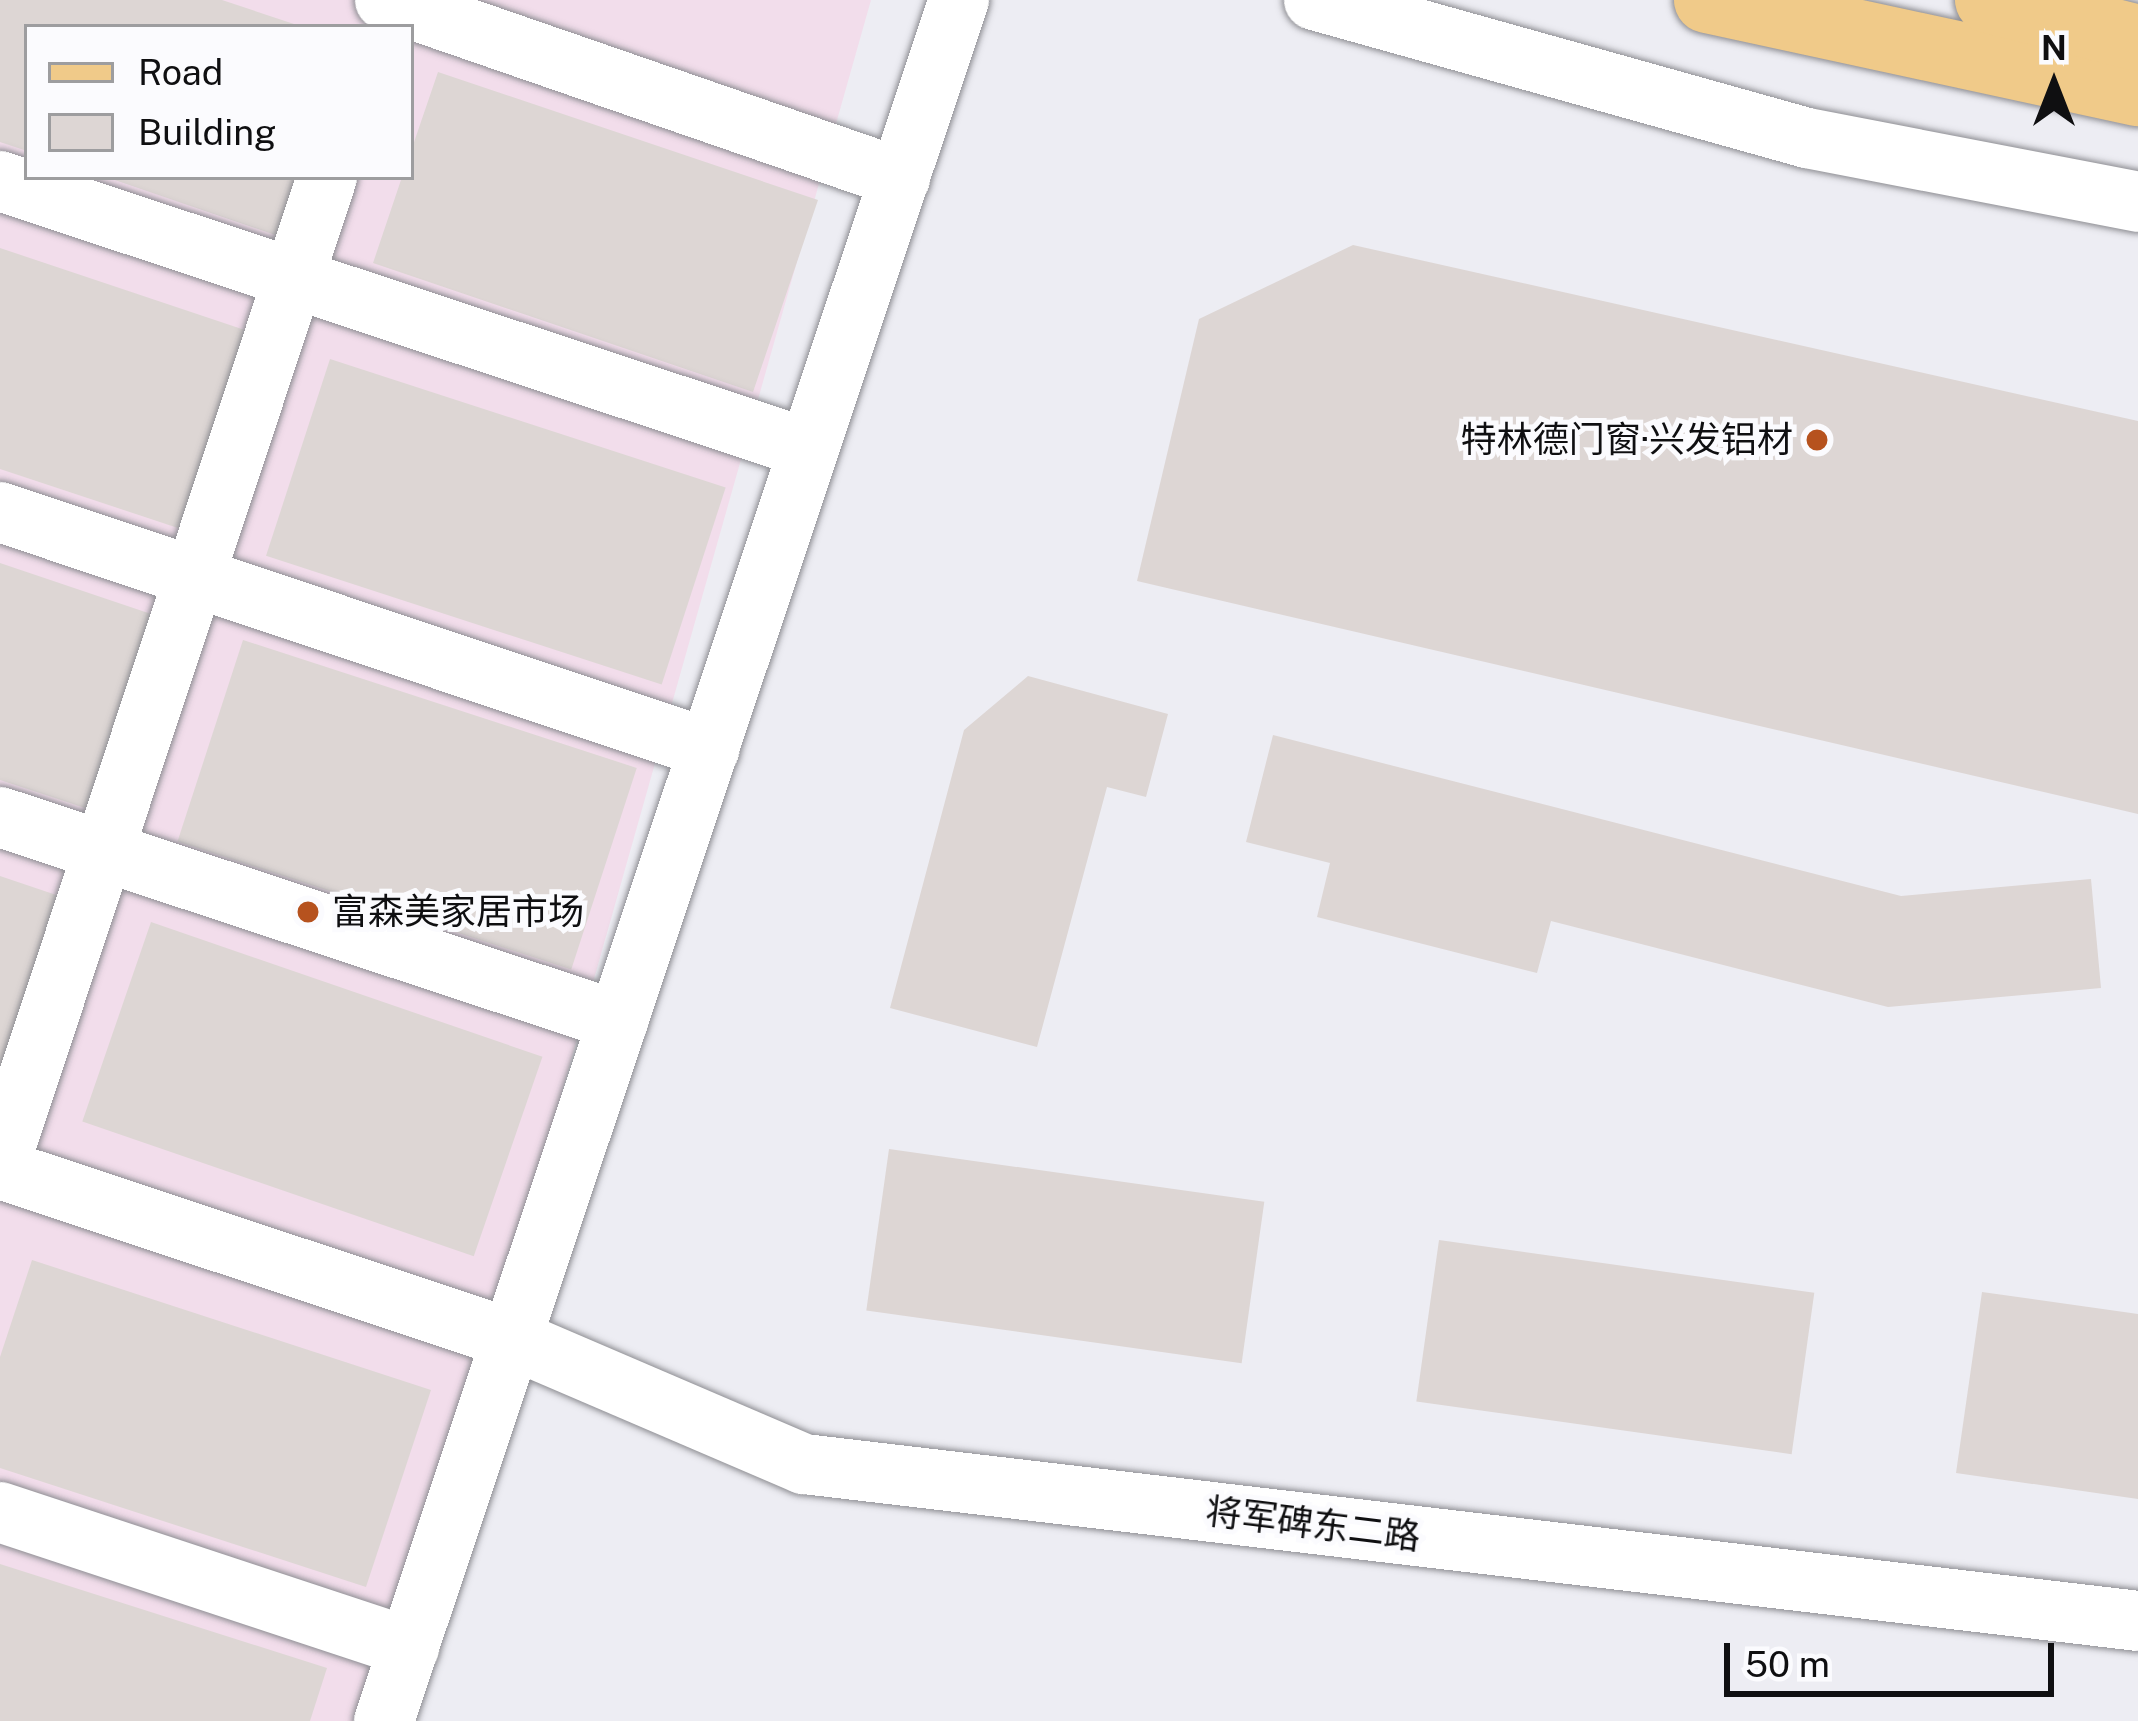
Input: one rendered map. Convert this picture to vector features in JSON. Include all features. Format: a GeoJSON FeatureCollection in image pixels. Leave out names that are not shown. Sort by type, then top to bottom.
{"type":"FeatureCollection","features":[{"type":"Feature","properties":{"kind":"main road"},"geometry":{"type":"LineString","coordinates":[[1707,0],[2138,93]]}},
{"type":"Feature","properties":{"kind":"main road"},"geometry":{"type":"LineString","coordinates":[[1988,0],[2122,29]]}},
{"type":"Feature","properties":{"kind":"street"},"geometry":{"type":"LineString","coordinates":[[386,0],[900,178]]}},
{"type":"Feature","properties":{"kind":"street"},"geometry":{"type":"LineString","coordinates":[[385,1721],[959,0]]}},
{"type":"Feature","properties":{"kind":"street"},"geometry":{"type":"LineString","coordinates":[[1314,0],[1807,138],[2138,202]]}},
{"type":"Feature","properties":{"kind":"street"},"geometry":{"type":"LineString","coordinates":[[0,1166],[326,180]]}},
{"type":"Feature","properties":{"kind":"street"},"geometry":{"type":"LineString","coordinates":[[0,182],[809,449]]}},
{"type":"Feature","properties":{"kind":"street"},"geometry":{"type":"LineString","coordinates":[[0,512],[709,749]]}},
{"type":"Feature","properties":{"kind":"street"},"geometry":{"type":"LineString","coordinates":[[0,817],[618,1021]]}},
{"type":"Feature","properties":{"kind":"street","name":"将军碑东二路"},"geometry":{"type":"LineString","coordinates":[[0,1166],[512,1339],[804,1464],[2138,1621]]}},
{"type":"Feature","properties":{"kind":"street"},"geometry":{"type":"LineString","coordinates":[[0,1512],[409,1647]]}},
{"type":"Feature","properties":{"kind":"shaded area","name":"富森美家居市场"},"geometry":{"type":"Polygon","coordinates":[[[0,0],[871,0],[384,1721],[0,1721],[0,0]]]}},
{"type":"Feature","properties":{"kind":"building"},"geometry":{"type":"Polygon","coordinates":[[[0,0],[222,0],[294,24],[24,24],[24,150],[0,142],[0,0]]]}},
{"type":"Feature","properties":{"kind":"building"},"geometry":{"type":"Polygon","coordinates":[[[438,72],[818,200],[753,392],[373,263],[401,180],[414,180],[414,142],[438,72]]]}},
{"type":"Feature","properties":{"kind":"building"},"geometry":{"type":"Polygon","coordinates":[[[115,180],[307,180],[287,239],[115,180]]]}},
{"type":"Feature","properties":{"kind":"building"},"geometry":{"type":"Polygon","coordinates":[[[1353,245],[2138,421],[2138,814],[1137,581],[1199,319],[1353,245]]]}},
{"type":"Feature","properties":{"kind":"building"},"geometry":{"type":"Polygon","coordinates":[[[0,248],[257,334],[190,532],[0,469],[0,248]]]}},
{"type":"Feature","properties":{"kind":"building"},"geometry":{"type":"Polygon","coordinates":[[[330,359],[726,488],[662,684],[266,556],[330,359]]]}},
{"type":"Feature","properties":{"kind":"building"},"geometry":{"type":"Polygon","coordinates":[[[0,563],[160,617],[94,811],[0,780],[0,563]]]}},
{"type":"Feature","properties":{"kind":"building"},"geometry":{"type":"Polygon","coordinates":[[[243,640],[637,768],[571,970],[177,842],[243,640]]]}},
{"type":"Feature","properties":{"kind":"building"},"geometry":{"type":"Polygon","coordinates":[[[1028,676],[1168,714],[1146,797],[1107,787],[1037,1047],[890,1008],[964,730],[1028,676]]]}},
{"type":"Feature","properties":{"kind":"building"},"geometry":{"type":"Polygon","coordinates":[[[1273,735],[1901,896],[2091,879],[2101,988],[1888,1007],[1551,921],[1537,973],[1317,917],[1330,863],[1246,842],[1273,735]]]}},
{"type":"Feature","properties":{"kind":"building"},"geometry":{"type":"Polygon","coordinates":[[[0,876],[74,901],[0,1095],[0,876]]]}},
{"type":"Feature","properties":{"kind":"building"},"geometry":{"type":"Polygon","coordinates":[[[151,922],[542,1057],[474,1256],[82,1122],[151,922]]]}},
{"type":"Feature","properties":{"kind":"building"},"geometry":{"type":"Polygon","coordinates":[[[889,1149],[1264,1202],[1242,1363],[866,1310],[889,1149]]]}},
{"type":"Feature","properties":{"kind":"building"},"geometry":{"type":"Polygon","coordinates":[[[1439,1240],[1814,1293],[1792,1454],[1416,1401],[1439,1240]]]}},
{"type":"Feature","properties":{"kind":"building"},"geometry":{"type":"Polygon","coordinates":[[[32,1260],[431,1390],[366,1587],[0,1468],[0,1357],[32,1260]]]}},
{"type":"Feature","properties":{"kind":"building"},"geometry":{"type":"Polygon","coordinates":[[[1982,1292],[2138,1314],[2138,1499],[1956,1473],[1982,1292]]]}},
{"type":"Feature","properties":{"kind":"building"},"geometry":{"type":"Polygon","coordinates":[[[0,1564],[327,1668],[310,1721],[0,1721],[0,1564]]]}},
{"type":"Feature","properties":{"kind":"place","name":"特林德门窗·兴发铝材"},"geometry":{"type":"Point","coordinates":[1817,440]}},
{"type":"Feature","properties":{"kind":"place","name":"富森美家居市场"},"geometry":{"type":"Point","coordinates":[308,912]}}]}
